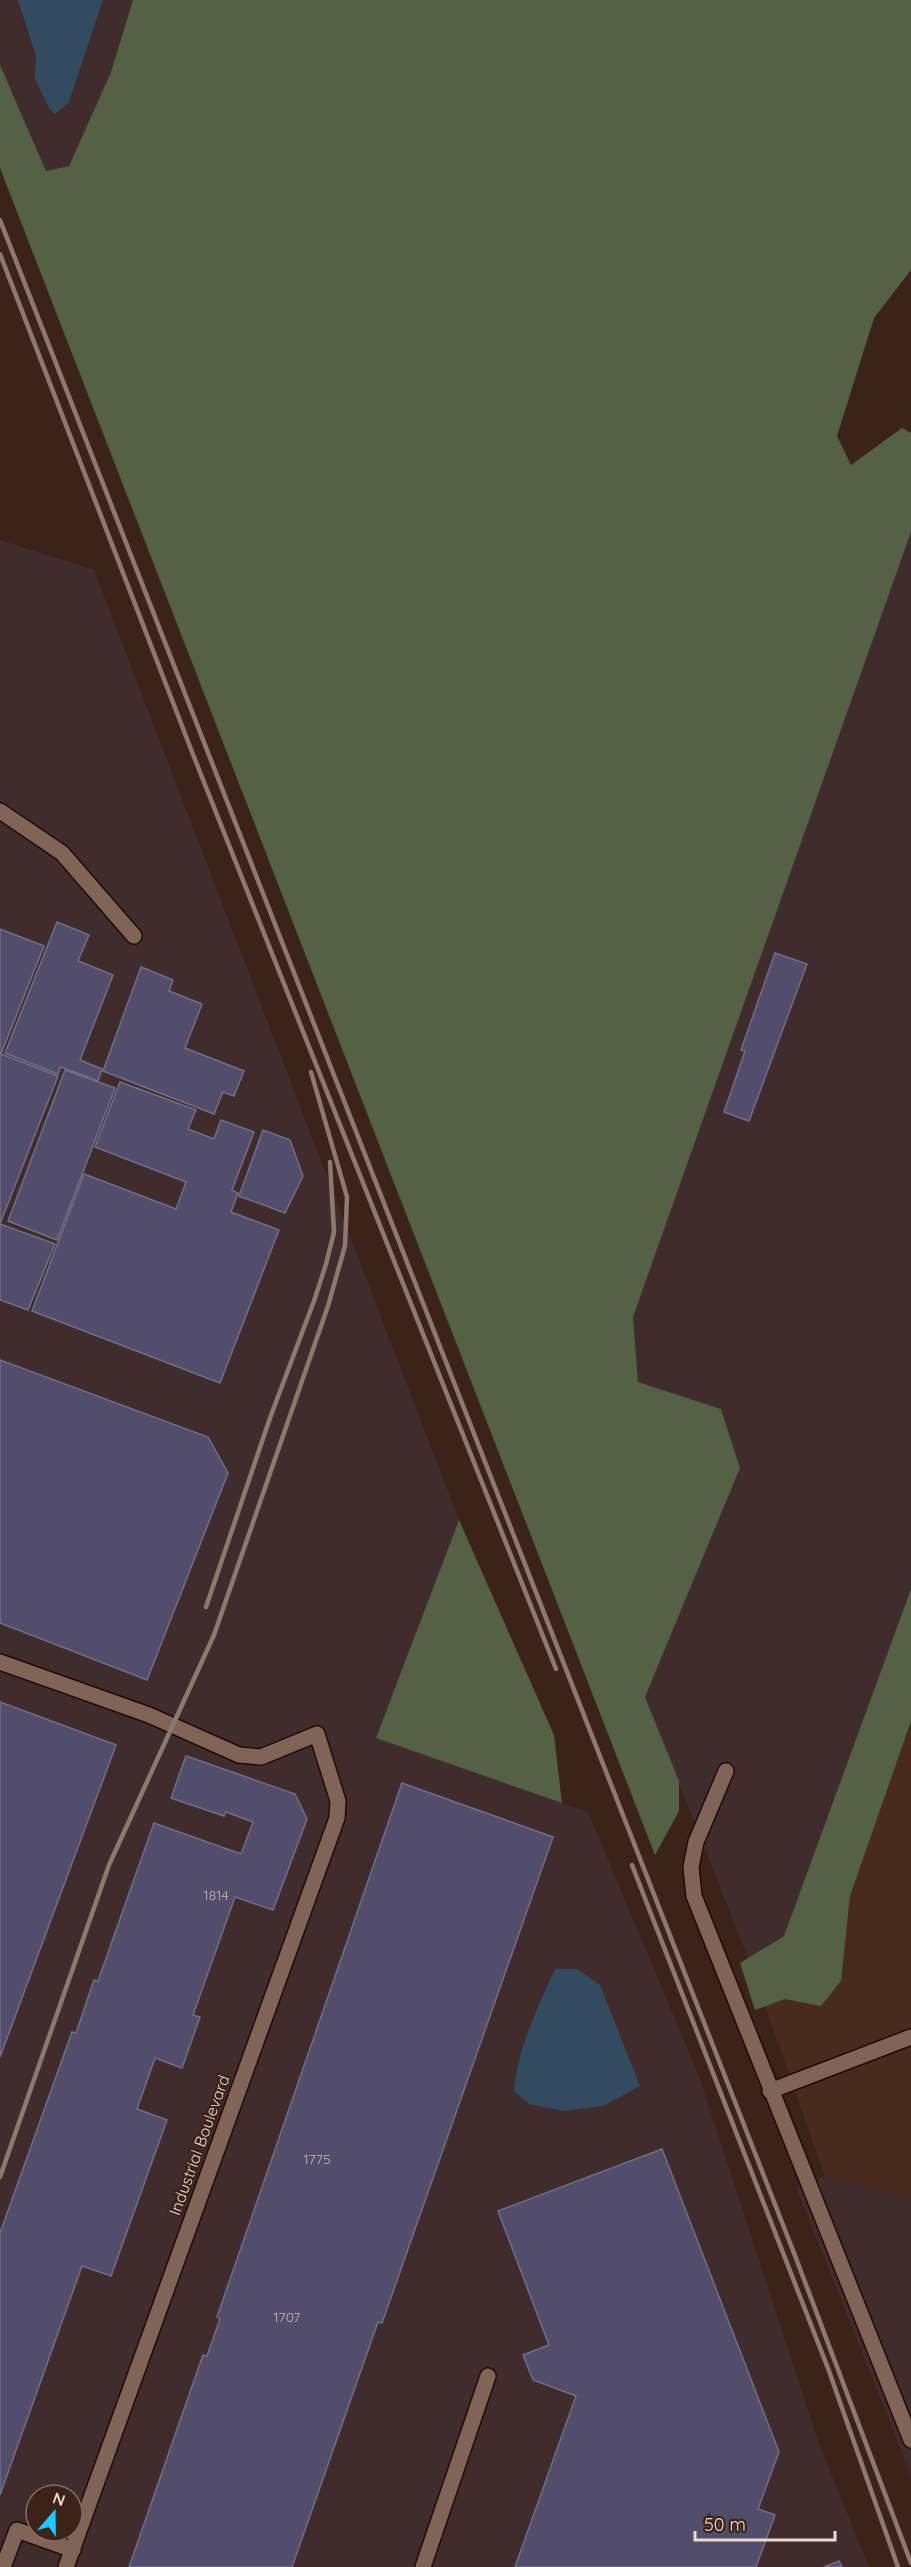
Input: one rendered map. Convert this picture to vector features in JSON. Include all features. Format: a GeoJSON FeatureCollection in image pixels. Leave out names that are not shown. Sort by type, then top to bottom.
{"type":"FeatureCollection","features":[{"type":"Feature","properties":{"kind":"street"},"geometry":{"type":"LineString","coordinates":[[0,811],[62,854],[134,936]]}},
{"type":"Feature","properties":{"kind":"street","name":"Industrial Boulevard"},"geometry":{"type":"LineString","coordinates":[[0,1662],[149,1715],[239,1755],[261,1757],[317,1734],[338,1801],[337,1818],[66,2567]]}},
{"type":"Feature","properties":{"kind":"street"},"geometry":{"type":"LineString","coordinates":[[726,1771],[696,1842],[691,1867],[694,1896],[911,2440]]}},
{"type":"Feature","properties":{"kind":"street"},"geometry":{"type":"LineString","coordinates":[[770,2091],[911,2037]]}},
{"type":"Feature","properties":{"kind":"street"},"geometry":{"type":"LineString","coordinates":[[423,2567],[488,2376]]}},
{"type":"Feature","properties":{"kind":"street"},"geometry":{"type":"LineString","coordinates":[[3,2567],[17,2530],[73,2550]]}},
{"type":"Feature","properties":{"kind":"shaded area"},"geometry":{"type":"Polygon","coordinates":[[[0,0],[133,0],[111,72],[69,166],[46,171],[0,66],[0,0]]]}},
{"type":"Feature","properties":{"kind":"shaded area"},"geometry":{"type":"Polygon","coordinates":[[[911,532],[911,1589],[784,1936],[748,1958],[645,1697],[740,1468],[721,1409],[638,1382],[633,1317],[911,532]]]}},
{"type":"Feature","properties":{"kind":"shaded area"},"geometry":{"type":"Polygon","coordinates":[[[0,540],[94,570],[459,1520],[377,1738],[588,1812],[699,2076],[819,2444],[869,2567],[0,2567],[0,540]]]}},
{"type":"Feature","properties":{"kind":"shaded area"},"geometry":{"type":"Polygon","coordinates":[[[911,1589],[911,2199],[825,2176],[748,1958],[784,1936],[911,1589]]]}},
{"type":"Feature","properties":{"kind":"shaded area"},"geometry":{"type":"Polygon","coordinates":[[[825,2176],[911,2199],[911,2475],[796,2187],[825,2176]]]}},
{"type":"Feature","properties":{"kind":"green space"},"geometry":{"type":"Polygon","coordinates":[[[133,0],[911,0],[911,270],[874,318],[837,436],[851,465],[902,428],[911,433],[911,532],[633,1317],[638,1382],[721,1409],[740,1468],[645,1697],[679,1781],[679,1811],[655,1855],[0,168],[0,65],[46,171],[69,166],[111,72],[133,0]]]}},
{"type":"Feature","properties":{"kind":"green space"},"geometry":{"type":"Polygon","coordinates":[[[459,1520],[554,1735],[562,1803],[376,1738],[459,1520]]]}},
{"type":"Feature","properties":{"kind":"green space"},"geometry":{"type":"Polygon","coordinates":[[[911,1589],[911,1721],[850,1896],[841,1981],[821,2006],[785,1999],[755,2010],[740,1963],[784,1936],[911,1589]]]}},
{"type":"Feature","properties":{"kind":"water"},"geometry":{"type":"Polygon","coordinates":[[[18,0],[103,0],[69,102],[55,114],[49,108],[35,79],[36,56],[18,0]]]}},
{"type":"Feature","properties":{"kind":"water"},"geometry":{"type":"Polygon","coordinates":[[[555,1969],[577,1969],[600,1985],[640,2086],[603,2106],[563,2111],[529,2104],[514,2091],[524,2044],[555,1969]]]}},
{"type":"Feature","properties":{"kind":"building"},"geometry":{"type":"Polygon","coordinates":[[[57,922],[89,935],[78,961],[113,975],[80,1060],[102,1069],[98,1081],[61,1067],[58,1074],[5,1053],[57,922]]]}},
{"type":"Feature","properties":{"kind":"building"},"geometry":{"type":"Polygon","coordinates":[[[0,929],[44,946],[1,1054],[58,1076],[0,1224],[0,929]]]}},
{"type":"Feature","properties":{"kind":"building"},"geometry":{"type":"Polygon","coordinates":[[[775,953],[807,964],[749,1121],[724,1112],[745,1051],[741,1050],[775,953]]]}},
{"type":"Feature","properties":{"kind":"building"},"geometry":{"type":"Polygon","coordinates":[[[141,967],[173,980],[169,991],[202,1004],[185,1048],[244,1071],[234,1096],[223,1092],[214,1114],[103,1071],[141,967]]]}},
{"type":"Feature","properties":{"kind":"building"},"geometry":{"type":"Polygon","coordinates":[[[65,1070],[115,1088],[57,1240],[8,1221],[65,1070]]]}},
{"type":"Feature","properties":{"kind":"building"},"geometry":{"type":"Polygon","coordinates":[[[120,1082],[196,1110],[188,1129],[214,1139],[221,1120],[254,1132],[232,1190],[238,1193],[231,1212],[279,1230],[220,1383],[32,1311],[84,1174],[176,1209],[186,1182],[95,1147],[120,1082]]]}},
{"type":"Feature","properties":{"kind":"building"},"geometry":{"type":"Polygon","coordinates":[[[263,1130],[290,1140],[303,1176],[285,1213],[239,1196],[263,1130]]]}},
{"type":"Feature","properties":{"kind":"building"},"geometry":{"type":"Polygon","coordinates":[[[0,1224],[55,1244],[28,1310],[0,1300],[0,1224]]]}},
{"type":"Feature","properties":{"kind":"building"},"geometry":{"type":"Polygon","coordinates":[[[0,1360],[208,1437],[228,1473],[147,1680],[0,1623],[0,1360]]]}},
{"type":"Feature","properties":{"kind":"building"},"geometry":{"type":"Polygon","coordinates":[[[0,1702],[116,1745],[0,2057],[0,1702]]]}},
{"type":"Feature","properties":{"kind":"building"},"geometry":{"type":"Polygon","coordinates":[[[186,1756],[295,1794],[307,1819],[273,1910],[235,1897],[193,2015],[200,2017],[182,2068],[155,2058],[137,2109],[167,2120],[111,2276],[82,2266],[0,2495],[0,2233],[72,2032],[76,2033],[94,1980],[98,1981],[154,1823],[241,1854],[253,1822],[226,1812],[224,1816],[171,1798],[186,1756]]]}},
{"type":"Feature","properties":{"kind":"building"},"geometry":{"type":"Polygon","coordinates":[[[402,1783],[553,1837],[382,2323],[378,2322],[292,2567],[129,2567],[203,2355],[207,2356],[220,2319],[217,2317],[402,1783]]]}},
{"type":"Feature","properties":{"kind":"building"},"geometry":{"type":"Polygon","coordinates":[[[662,2149],[779,2452],[758,2509],[775,2515],[756,2567],[515,2567],[576,2396],[533,2380],[523,2355],[549,2345],[498,2211],[662,2149]]]}},
{"type":"Feature","properties":{"kind":"building"},"geometry":{"type":"Polygon","coordinates":[[[839,2561],[842,2567],[824,2567],[839,2561]]]}},
{"type":"Feature","properties":{"kind":"railway"},"geometry":{"type":"LineString","coordinates":[[0,220],[794,2253],[911,2563]]}},
{"type":"Feature","properties":{"kind":"railway"},"geometry":{"type":"LineString","coordinates":[[0,254],[194,757],[556,1669]]}},
{"type":"Feature","properties":{"kind":"railway"},"geometry":{"type":"LineString","coordinates":[[0,2177],[109,1865],[214,1635],[328,1306],[345,1246],[347,1197],[311,1072]]}},
{"type":"Feature","properties":{"kind":"railway"},"geometry":{"type":"LineString","coordinates":[[206,1607],[270,1418],[326,1264],[334,1232],[330,1162]]}},
{"type":"Feature","properties":{"kind":"railway"},"geometry":{"type":"LineString","coordinates":[[632,1865],[829,2371],[898,2567]]}}]}
